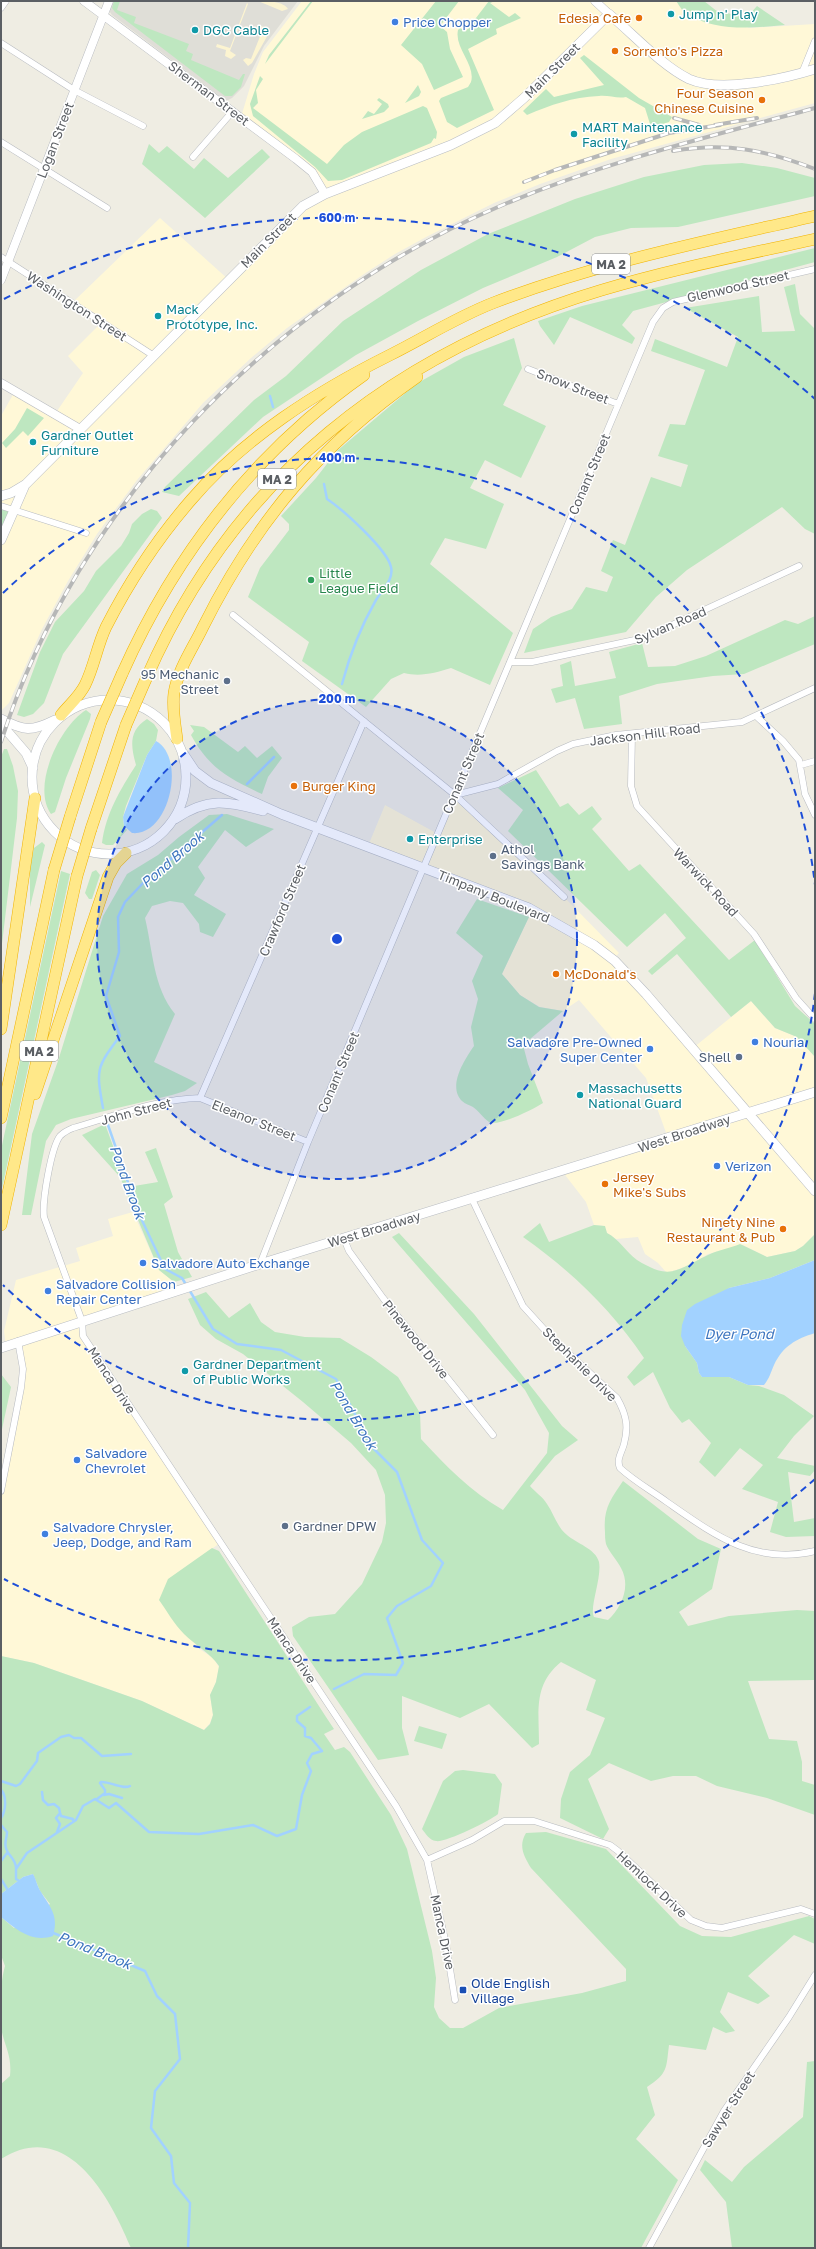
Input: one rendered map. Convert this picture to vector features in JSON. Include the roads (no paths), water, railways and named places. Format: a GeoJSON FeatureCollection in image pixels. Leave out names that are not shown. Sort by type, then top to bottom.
{"type":"FeatureCollection","features":[{"type":"Feature","properties":{"kind":"highway","name":"MA 2"},"geometry":{"type":"LineString","coordinates":[[1,1118],[54,870],[101,722],[145,626],[171,579],[206,527],[239,487],[289,436],[330,400],[373,369],[417,341],[489,305],[602,266],[815,216]]}},
{"type":"Feature","properties":{"kind":"highway","name":"MA 2"},"geometry":{"type":"LineString","coordinates":[[1,1225],[77,876],[126,725],[146,679],[177,616],[202,574],[239,523],[277,480],[317,442],[367,402],[407,374],[471,339],[600,290],[815,239]]}},
{"type":"Feature","properties":{"kind":"highway"},"geometry":{"type":"LineString","coordinates":[[176,739],[174,698],[180,674],[228,578],[267,519],[304,474],[358,423],[407,383],[471,339]]}},
{"type":"Feature","properties":{"kind":"highway"},"geometry":{"type":"LineString","coordinates":[[58,717],[85,685],[103,635],[136,577],[166,531],[202,487],[244,447],[298,406],[368,366],[417,341]]}},
{"type":"Feature","properties":{"kind":"highway"},"geometry":{"type":"LineString","coordinates":[[1,1029],[35,798]]}},
{"type":"Feature","properties":{"kind":"highway"},"geometry":{"type":"LineString","coordinates":[[20,1136],[108,877],[116,863],[126,853]]}},
{"type":"Feature","properties":{"kind":"main road"},"geometry":{"type":"LineString","coordinates":[[609,14],[670,66],[694,80],[721,85],[772,79],[815,69]]}},
{"type":"Feature","properties":{"kind":"main road","name":"Main Street"},"geometry":{"type":"LineString","coordinates":[[1,496],[11,493],[26,484],[296,212],[324,194],[451,145],[496,123],[524,98],[609,14]]}},
{"type":"Feature","properties":{"kind":"main road","name":"Main Street"},"geometry":{"type":"LineString","coordinates":[[1,540],[26,484]]}},
{"type":"Feature","properties":{"kind":"main road"},"geometry":{"type":"LineString","coordinates":[[1,719],[18,728],[28,729],[40,727],[58,717],[93,702],[124,702],[148,711],[164,723],[176,739],[182,753],[186,783],[175,819],[155,839],[126,853],[93,852],[69,842],[50,826],[35,798],[32,768],[26,753],[1,724]]}},
{"type":"Feature","properties":{"kind":"main road"},"geometry":{"type":"LineString","coordinates":[[32,768],[39,746],[58,717]]}},
{"type":"Feature","properties":{"kind":"main road","name":"Timpany Boulevard"},"geometry":{"type":"LineString","coordinates":[[182,753],[195,771],[206,781],[281,814],[529,908],[583,937],[605,953],[626,972],[675,1027]]}},
{"type":"Feature","properties":{"kind":"main road","name":"Timpany Boulevard"},"geometry":{"type":"LineString","coordinates":[[175,819],[195,807],[223,802],[281,814]]}},
{"type":"Feature","properties":{"kind":"main road","name":"West Broadway"},"geometry":{"type":"LineString","coordinates":[[675,1027],[815,1191]]}},
{"type":"Feature","properties":{"kind":"main road","name":"West Broadway"},"geometry":{"type":"LineString","coordinates":[[1,1348],[18,1341],[260,1264],[815,1092]]}},
{"type":"Feature","properties":{"kind":"street"},"geometry":{"type":"LineString","coordinates":[[1,8],[6,1]]}},
{"type":"Feature","properties":{"kind":"street","name":"Sherman Street"},"geometry":{"type":"LineString","coordinates":[[84,1],[233,111],[307,168],[324,194]]}},
{"type":"Feature","properties":{"kind":"street","name":"Logan Street"},"geometry":{"type":"LineString","coordinates":[[1,280],[109,1]]}},
{"type":"Feature","properties":{"kind":"street"},"geometry":{"type":"LineString","coordinates":[[595,1],[609,14]]}},
{"type":"Feature","properties":{"kind":"street"},"geometry":{"type":"LineString","coordinates":[[802,73],[815,42]]}},
{"type":"Feature","properties":{"kind":"street"},"geometry":{"type":"LineString","coordinates":[[1,43],[74,90],[143,126]]}},
{"type":"Feature","properties":{"kind":"street"},"geometry":{"type":"LineString","coordinates":[[193,157],[233,111]]}},
{"type":"Feature","properties":{"kind":"street"},"geometry":{"type":"LineString","coordinates":[[1,142],[107,208]]}},
{"type":"Feature","properties":{"kind":"street","name":"Washington Street"},"geometry":{"type":"LineString","coordinates":[[1,257],[154,356]]}},
{"type":"Feature","properties":{"kind":"street","name":"Glenwood Street"},"geometry":{"type":"LineString","coordinates":[[663,308],[679,300],[815,269]]}},
{"type":"Feature","properties":{"kind":"street","name":"Conant Street"},"geometry":{"type":"LineString","coordinates":[[260,1264],[308,1142],[650,328],[663,308]]}},
{"type":"Feature","properties":{"kind":"street","name":"Snow Street"},"geometry":{"type":"LineString","coordinates":[[528,369],[618,404]]}},
{"type":"Feature","properties":{"kind":"street"},"geometry":{"type":"LineString","coordinates":[[1,383],[80,429]]}},
{"type":"Feature","properties":{"kind":"street"},"geometry":{"type":"LineString","coordinates":[[1,506],[86,533]]}},
{"type":"Feature","properties":{"kind":"street","name":"Sylvan Road"},"geometry":{"type":"LineString","coordinates":[[510,662],[532,662],[644,638],[799,566]]}},
{"type":"Feature","properties":{"kind":"street"},"geometry":{"type":"LineString","coordinates":[[233,616],[455,795],[564,898]]}},
{"type":"Feature","properties":{"kind":"street","name":"Jackson Hill Road"},"geometry":{"type":"LineString","coordinates":[[455,795],[498,784],[566,747],[603,737],[733,724],[756,716],[815,688]]}},
{"type":"Feature","properties":{"kind":"street"},"geometry":{"type":"LineString","coordinates":[[756,716],[783,741],[801,765],[805,794],[815,815]]}},
{"type":"Feature","properties":{"kind":"street","name":"Crawford Street"},"geometry":{"type":"LineString","coordinates":[[200,1098],[364,721]]}},
{"type":"Feature","properties":{"kind":"street","name":"Warwick Road"},"geometry":{"type":"LineString","coordinates":[[632,734],[630,786],[636,806],[754,934],[796,998],[815,1019]]}},
{"type":"Feature","properties":{"kind":"street"},"geometry":{"type":"LineString","coordinates":[[801,765],[815,761]]}},
{"type":"Feature","properties":{"kind":"street","name":"John Street"},"geometry":{"type":"LineString","coordinates":[[73,1128],[152,1105],[183,1099],[200,1098]]}},
{"type":"Feature","properties":{"kind":"street","name":"Eleanor Street"},"geometry":{"type":"LineString","coordinates":[[200,1098],[308,1142]]}},
{"type":"Feature","properties":{"kind":"street","name":"Manca Drive"},"geometry":{"type":"LineString","coordinates":[[73,1128],[62,1134],[55,1146],[43,1211],[82,1321],[83,1336],[110,1379],[396,1806],[427,1860],[446,1947],[455,2000]]}},
{"type":"Feature","properties":{"kind":"street","name":"Stephanie Drive"},"geometry":{"type":"LineString","coordinates":[[472,1199],[523,1306],[552,1338],[617,1398],[624,1411],[627,1430],[618,1461],[620,1468],[706,1528],[739,1547],[783,1555],[815,1551]]}},
{"type":"Feature","properties":{"kind":"street","name":"Pinewood Drive"},"geometry":{"type":"LineString","coordinates":[[344,1239],[349,1251],[383,1298],[493,1435]]}},
{"type":"Feature","properties":{"kind":"street"},"geometry":{"type":"LineString","coordinates":[[1,1491],[21,1388],[23,1369],[18,1341]]}},
{"type":"Feature","properties":{"kind":"street","name":"Hemlock Drive"},"geometry":{"type":"LineString","coordinates":[[427,1860],[472,1840],[504,1821],[534,1820],[610,1845],[691,1920],[706,1926],[722,1928],[801,1909],[815,1914]]}},
{"type":"Feature","properties":{"kind":"street","name":"Sawyer Street"},"geometry":{"type":"LineString","coordinates":[[649,2248],[724,2112],[789,2017],[815,1975]]}},
{"type":"Feature","properties":{"kind":"water"},"geometry":{"type":"Polygon","coordinates":[[[156,741],[165,750],[171,763],[172,779],[170,795],[164,810],[156,823],[145,831],[132,833],[124,826],[123,817],[147,755],[156,741]]]}},
{"type":"Feature","properties":{"kind":"water","name":"Dyer Pond"},"geometry":{"type":"Polygon","coordinates":[[[815,1260],[815,1333],[796,1341],[786,1348],[778,1358],[769,1378],[764,1385],[748,1385],[729,1377],[702,1377],[699,1373],[697,1363],[685,1346],[681,1336],[682,1325],[687,1310],[695,1304],[729,1288],[770,1278],[815,1260]]]}},
{"type":"Feature","properties":{"kind":"water"},"geometry":{"type":"Polygon","coordinates":[[[33,1874],[40,1890],[53,1912],[55,1929],[53,1936],[38,1938],[25,1934],[1,1917],[1,1894],[23,1877],[33,1874]]]}},
{"type":"Feature","properties":{"kind":"waterway","name":"Pond Brook"},"geometry":{"type":"LineString","coordinates":[[270,396],[273,407]]}},
{"type":"Feature","properties":{"kind":"waterway","name":"Pond Brook"},"geometry":{"type":"LineString","coordinates":[[324,484],[327,499],[343,511],[373,540],[388,559],[391,567],[391,576],[389,581],[376,600],[361,630],[352,651],[342,684]]}},
{"type":"Feature","properties":{"kind":"waterway","name":"Pond Brook"},"geometry":{"type":"LineString","coordinates":[[247,784],[274,757]]}},
{"type":"Feature","properties":{"kind":"waterway","name":"Pond Brook"},"geometry":{"type":"LineString","coordinates":[[103,1108],[99,1085],[100,1069],[106,1055],[120,1036],[106,996],[119,952],[118,917],[125,902],[144,882],[222,815]]}},
{"type":"Feature","properties":{"kind":"waterway","name":"Pond Brook"},"geometry":{"type":"LineString","coordinates":[[108,1125],[139,1214],[165,1269],[182,1278],[213,1329],[237,1344],[281,1350],[336,1379],[374,1449],[397,1472],[422,1540],[443,1563],[431,1586],[397,1606],[387,1618],[403,1663],[396,1675],[364,1674],[334,1689]]}},
{"type":"Feature","properties":{"kind":"waterway","name":"Pond Brook"},"geometry":{"type":"LineString","coordinates":[[21,1882],[16,1879],[16,1869],[27,1853],[76,1820],[83,1806],[95,1799],[109,1808],[116,1803],[149,1832],[199,1834],[253,1825],[277,1836],[296,1829],[302,1795],[311,1771],[307,1763],[312,1754],[322,1751],[311,1738],[305,1736],[305,1728],[297,1721],[297,1716],[310,1707]]}},
{"type":"Feature","properties":{"kind":"waterway"},"geometry":{"type":"LineString","coordinates":[[1,1781],[16,1786],[20,1784],[37,1761],[38,1753],[61,1737],[69,1735],[74,1738],[81,1738],[102,1756],[131,1754]]}},
{"type":"Feature","properties":{"kind":"waterway"},"geometry":{"type":"LineString","coordinates":[[97,1799],[105,1793],[105,1790],[100,1783],[101,1782],[124,1787],[130,1786]]}},
{"type":"Feature","properties":{"kind":"waterway"},"geometry":{"type":"LineString","coordinates":[[1,1790],[4,1796],[5,1804],[4,1812],[1,1818]]}},
{"type":"Feature","properties":{"kind":"waterway"},"geometry":{"type":"LineString","coordinates":[[42,1792],[43,1800],[48,1805],[54,1804],[59,1808],[60,1813],[56,1818],[60,1824],[57,1832]]}},
{"type":"Feature","properties":{"kind":"waterway"},"geometry":{"type":"LineString","coordinates":[[104,1795],[109,1794],[122,1798]]}},
{"type":"Feature","properties":{"kind":"waterway"},"geometry":{"type":"LineString","coordinates":[[60,1813],[61,1816],[73,1819],[73,1822]]}},
{"type":"Feature","properties":{"kind":"waterway"},"geometry":{"type":"LineString","coordinates":[[1,1825],[7,1832],[5,1844],[8,1853],[15,1862],[16,1868]]}},
{"type":"Feature","properties":{"kind":"waterway"},"geometry":{"type":"LineString","coordinates":[[1,1861],[7,1853]]}},
{"type":"Feature","properties":{"kind":"waterway"},"geometry":{"type":"LineString","coordinates":[[1,1879],[9,1892]]}},
{"type":"Feature","properties":{"kind":"waterway","name":"Pond Brook"},"geometry":{"type":"LineString","coordinates":[[51,1932],[145,1971],[157,1996],[175,2014],[180,2059],[155,2091],[151,2128],[171,2156],[174,2183],[190,2203],[188,2248]]}},
{"type":"Feature","properties":{"kind":"railway"},"geometry":{"type":"LineString","coordinates":[[1,742],[35,655],[78,572],[131,494],[192,422],[261,356],[335,298],[415,248],[498,207],[537,191],[615,164],[695,140],[815,108]]}},
{"type":"Feature","properties":{"kind":"railway"},"geometry":{"type":"LineString","coordinates":[[674,118],[699,125]]}},
{"type":"Feature","properties":{"kind":"railway"},"geometry":{"type":"LineString","coordinates":[[715,125],[757,118]]}},
{"type":"Feature","properties":{"kind":"railway"},"geometry":{"type":"LineString","coordinates":[[524,182],[555,170],[669,133],[720,125]]}},
{"type":"Feature","properties":{"kind":"railway"},"geometry":{"type":"LineString","coordinates":[[673,151],[711,147],[746,150],[779,157],[815,169]]}},
{"type":"Feature","properties":{"kind":"place","name":"Jump n' Play"},"geometry":{"type":"Point","coordinates":[671,14]}},
{"type":"Feature","properties":{"kind":"place","name":"Edesia Cafe"},"geometry":{"type":"Point","coordinates":[639,18]}},
{"type":"Feature","properties":{"kind":"place","name":"Price Chopper"},"geometry":{"type":"Point","coordinates":[395,22]}},
{"type":"Feature","properties":{"kind":"place","name":"DGC Cable"},"geometry":{"type":"Point","coordinates":[195,30]}},
{"type":"Feature","properties":{"kind":"place","name":"Sorrento's Pizza"},"geometry":{"type":"Point","coordinates":[615,51]}},
{"type":"Feature","properties":{"kind":"place","name":"Four Season Chinese Cuisine"},"geometry":{"type":"Point","coordinates":[762,100]}},
{"type":"Feature","properties":{"kind":"place","name":"MART Maintenance Facility"},"geometry":{"type":"Point","coordinates":[574,134]}},
{"type":"Feature","properties":{"kind":"place","name":"Mack Prototype, Inc."},"geometry":{"type":"Point","coordinates":[158,316]}},
{"type":"Feature","properties":{"kind":"place","name":"Gardner Outlet Furniture"},"geometry":{"type":"Point","coordinates":[33,442]}},
{"type":"Feature","properties":{"kind":"place","name":"Little League Field"},"geometry":{"type":"Point","coordinates":[311,580]}},
{"type":"Feature","properties":{"kind":"place","name":"95 Mechanic Street"},"geometry":{"type":"Point","coordinates":[227,681]}},
{"type":"Feature","properties":{"kind":"place","name":"Burger King"},"geometry":{"type":"Point","coordinates":[294,786]}},
{"type":"Feature","properties":{"kind":"place","name":"Enterprise"},"geometry":{"type":"Point","coordinates":[410,839]}},
{"type":"Feature","properties":{"kind":"place","name":"Athol Savings Bank"},"geometry":{"type":"Point","coordinates":[493,856]}},
{"type":"Feature","properties":{"kind":"place","name":"McDonald's"},"geometry":{"type":"Point","coordinates":[556,974]}},
{"type":"Feature","properties":{"kind":"place","name":"Nouria"},"geometry":{"type":"Point","coordinates":[755,1042]}},
{"type":"Feature","properties":{"kind":"place","name":"Salvadore Pre-Owned Super Center"},"geometry":{"type":"Point","coordinates":[650,1049]}},
{"type":"Feature","properties":{"kind":"place","name":"Shell"},"geometry":{"type":"Point","coordinates":[739,1057]}},
{"type":"Feature","properties":{"kind":"place","name":"Massachusetts National Guard"},"geometry":{"type":"Point","coordinates":[580,1095]}},
{"type":"Feature","properties":{"kind":"place","name":"Verizon"},"geometry":{"type":"Point","coordinates":[717,1166]}},
{"type":"Feature","properties":{"kind":"place","name":"Jersey Mike's Subs"},"geometry":{"type":"Point","coordinates":[605,1184]}},
{"type":"Feature","properties":{"kind":"place","name":"Ninety Nine Restaurant & Pub"},"geometry":{"type":"Point","coordinates":[783,1229]}},
{"type":"Feature","properties":{"kind":"place","name":"Salvadore Auto Exchange"},"geometry":{"type":"Point","coordinates":[143,1263]}},
{"type":"Feature","properties":{"kind":"place","name":"Salvadore Collision Repair Center"},"geometry":{"type":"Point","coordinates":[48,1291]}},
{"type":"Feature","properties":{"kind":"place","name":"Gardner Department of Public Works"},"geometry":{"type":"Point","coordinates":[185,1371]}},
{"type":"Feature","properties":{"kind":"place","name":"Salvadore Chevrolet"},"geometry":{"type":"Point","coordinates":[77,1460]}},
{"type":"Feature","properties":{"kind":"place","name":"Gardner DPW"},"geometry":{"type":"Point","coordinates":[285,1526]}},
{"type":"Feature","properties":{"kind":"place","name":"Salvadore Chrysler, Jeep, Dodge, and Ram"},"geometry":{"type":"Point","coordinates":[45,1534]}},
{"type":"Feature","properties":{"kind":"place","name":"Olde English Village"},"geometry":{"type":"Point","coordinates":[463,1990]}}]}
